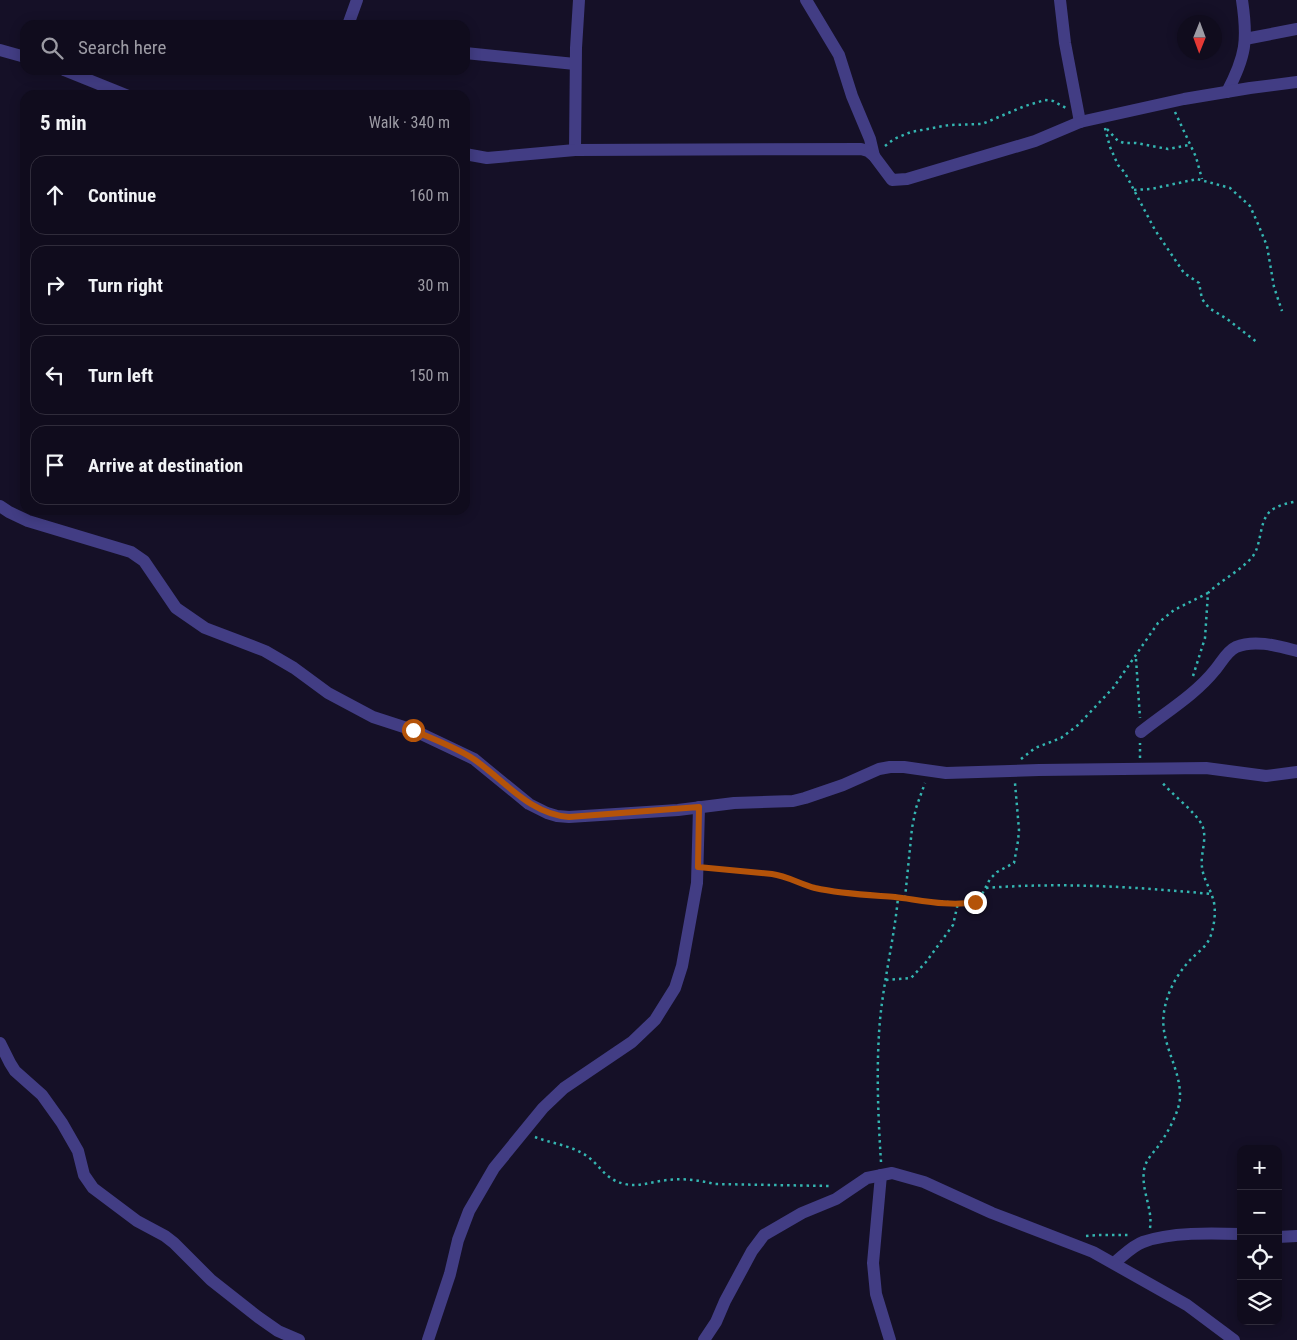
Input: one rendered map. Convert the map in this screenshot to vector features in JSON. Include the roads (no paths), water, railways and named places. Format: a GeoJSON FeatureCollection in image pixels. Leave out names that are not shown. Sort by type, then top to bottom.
{"type":"FeatureCollection","features":[{"type":"Feature","properties":{"kind":"street"},"geometry":{"type":"LineString","coordinates":[[350,20],[357,0]]}},
{"type":"Feature","properties":{"kind":"street"},"geometry":{"type":"LineString","coordinates":[[575,150],[579,0]]}},
{"type":"Feature","properties":{"kind":"street"},"geometry":{"type":"LineString","coordinates":[[806,0],[839,55],[852,96],[870,139],[873,153],[892,180],[908,179],[1035,141],[1080,118],[1102,122],[1170,102],[1297,82]]}},
{"type":"Feature","properties":{"kind":"street"},"geometry":{"type":"LineString","coordinates":[[1060,0],[1065,43],[1080,118]]}},
{"type":"Feature","properties":{"kind":"street"},"geometry":{"type":"LineString","coordinates":[[1227,92],[1242,60],[1246,26],[1242,0]]}},
{"type":"Feature","properties":{"kind":"street"},"geometry":{"type":"LineString","coordinates":[[1245,39],[1297,29]]}},
{"type":"Feature","properties":{"kind":"street"},"geometry":{"type":"LineString","coordinates":[[0,50],[20,56]]}},
{"type":"Feature","properties":{"kind":"street"},"geometry":{"type":"LineString","coordinates":[[470,53],[576,64]]}},
{"type":"Feature","properties":{"kind":"street"},"geometry":{"type":"LineString","coordinates":[[76,75],[114,90]]}},
{"type":"Feature","properties":{"kind":"street"},"geometry":{"type":"LineString","coordinates":[[470,155],[488,158],[575,150],[638,151],[728,148],[788,150],[850,148],[873,153]]}},
{"type":"Feature","properties":{"kind":"street"},"geometry":{"type":"LineString","coordinates":[[1,507],[28,521],[131,552],[144,561],[161,589],[176,608],[205,628],[265,651],[294,668],[328,693],[373,717],[413,730],[474,759],[529,804],[557,816],[569,817],[734,803],[793,801],[843,785],[879,769],[890,767],[946,773],[1206,768],[1271,776],[1297,772]]}},
{"type":"Feature","properties":{"kind":"street"},"geometry":{"type":"LineString","coordinates":[[1141,732],[1183,700],[1211,675],[1232,649],[1238,646],[1265,644],[1297,651]]}},
{"type":"Feature","properties":{"kind":"street"},"geometry":{"type":"LineString","coordinates":[[428,1340],[450,1274],[458,1240],[469,1211],[494,1168],[543,1108],[564,1088],[632,1042],[655,1020],[675,988],[682,966],[694,905],[698,867],[699,807]]}},
{"type":"Feature","properties":{"kind":"street"},"geometry":{"type":"LineString","coordinates":[[0,1043],[15,1071],[42,1095],[62,1123],[78,1151],[84,1175],[93,1188],[137,1221],[174,1243],[211,1280],[258,1317],[278,1330],[299,1340]]}},
{"type":"Feature","properties":{"kind":"street"},"geometry":{"type":"LineString","coordinates":[[704,1340],[716,1322],[752,1251],[764,1235],[802,1213],[836,1199],[867,1178],[881,1174],[897,1173],[918,1179],[992,1213],[1071,1242],[1114,1263],[1187,1305],[1234,1340]]}},
{"type":"Feature","properties":{"kind":"street"},"geometry":{"type":"LineString","coordinates":[[881,1174],[873,1263],[876,1294],[890,1340]]}},
{"type":"Feature","properties":{"kind":"street"},"geometry":{"type":"LineString","coordinates":[[1114,1263],[1143,1242],[1206,1233],[1237,1234]]}},
{"type":"Feature","properties":{"kind":"street"},"geometry":{"type":"LineString","coordinates":[[1282,1237],[1297,1236]]}}]}
